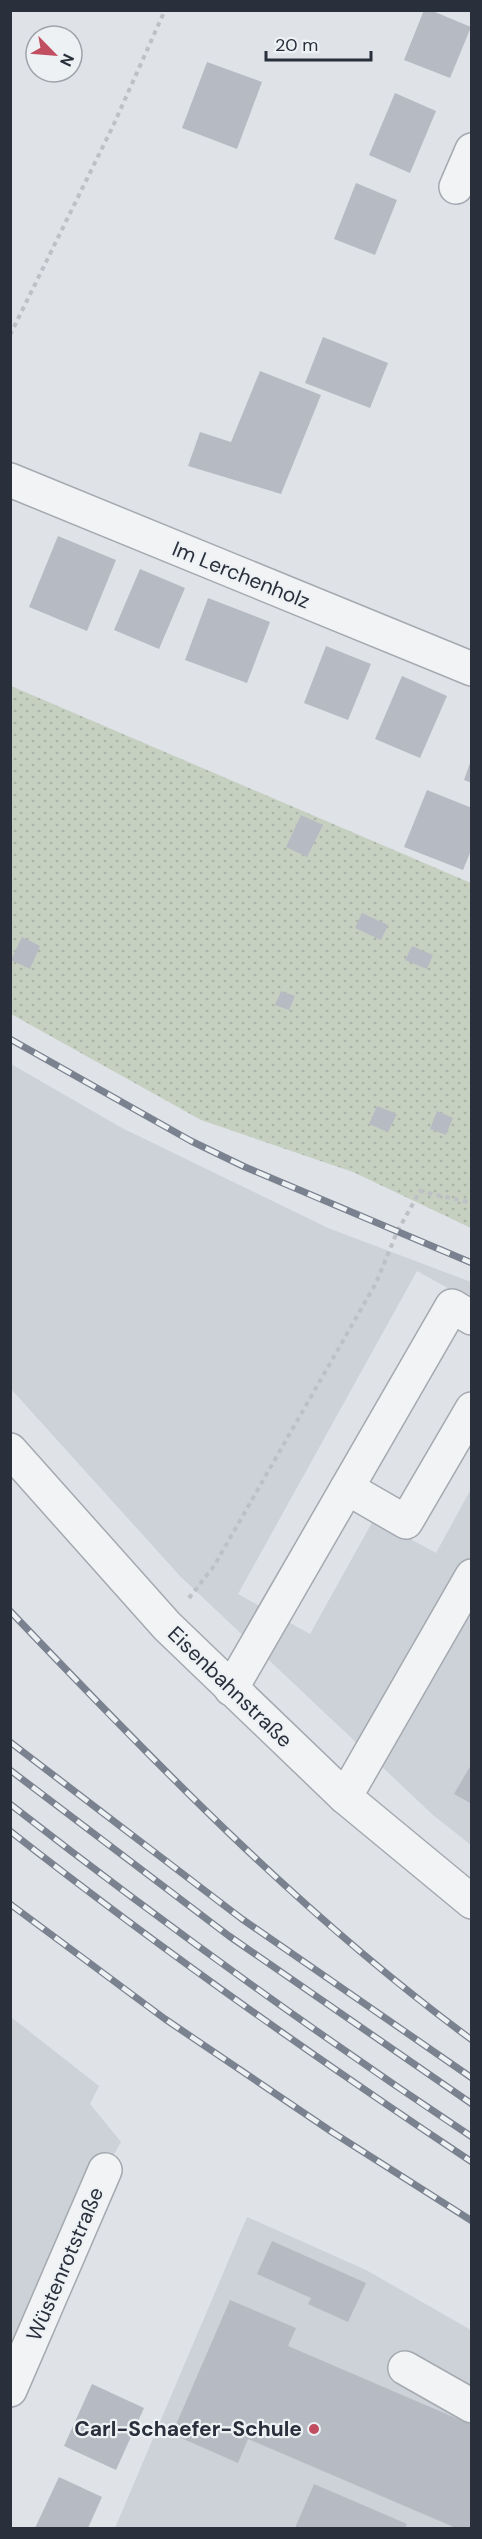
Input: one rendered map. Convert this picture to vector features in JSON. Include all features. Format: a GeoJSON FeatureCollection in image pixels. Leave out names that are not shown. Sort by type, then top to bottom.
{"type":"FeatureCollection","features":[{"type":"Feature","properties":{"kind":"street"},"geometry":{"type":"LineString","coordinates":[[456,187],[471,150]]}},
{"type":"Feature","properties":{"kind":"street","name":"Im Lerchenholz"},"geometry":{"type":"LineString","coordinates":[[10,480],[471,669]]}},
{"type":"Feature","properties":{"kind":"street"},"geometry":{"type":"LineString","coordinates":[[231,1689],[452,1306],[471,1318]]}},
{"type":"Feature","properties":{"kind":"street"},"geometry":{"type":"LineString","coordinates":[[347,1488],[406,1522],[471,1409]]}},
{"type":"Feature","properties":{"kind":"street","name":"Eisenbahnstraße"},"geometry":{"type":"LineString","coordinates":[[10,1450],[167,1626],[231,1689],[345,1797],[471,1902]]}},
{"type":"Feature","properties":{"kind":"street"},"geometry":{"type":"LineString","coordinates":[[345,1797],[471,1576]]}},
{"type":"Feature","properties":{"kind":"street","name":"Wüstenrotstraße"},"geometry":{"type":"LineString","coordinates":[[10,2390],[105,2170]]}},
{"type":"Feature","properties":{"kind":"street"},"geometry":{"type":"LineString","coordinates":[[405,2368],[471,2406]]}},
{"type":"Feature","properties":{"kind":"path"},"geometry":{"type":"LineString","coordinates":[[10,334],[113,126],[165,10]]}},
{"type":"Feature","properties":{"kind":"path"},"geometry":{"type":"LineString","coordinates":[[167,1626],[214,1566],[376,1282],[397,1232],[420,1191],[471,1203]]}},
{"type":"Feature","properties":{"kind":"shaded area"},"geometry":{"type":"Polygon","coordinates":[[[11,1064],[122,1128],[328,1228],[471,1282],[471,1301],[417,1271],[238,1594],[310,1634],[374,1519],[436,1553],[471,1489],[471,1845],[433,1815],[180,1576],[11,1389],[11,1064]]]}},
{"type":"Feature","properties":{"kind":"shaded area"},"geometry":{"type":"Polygon","coordinates":[[[11,2017],[99,2086],[90,2104],[121,2142],[105,2170],[11,2390],[11,2017]]]}},
{"type":"Feature","properties":{"kind":"shaded area","name":"Carl-Schaefer-Schule"},"geometry":{"type":"Polygon","coordinates":[[[247,2217],[366,2270],[471,2330],[471,2528],[115,2528],[247,2217]]]}},
{"type":"Feature","properties":{"kind":"green space"},"geometry":{"type":"Polygon","coordinates":[[[11,686],[471,883],[471,1228],[353,1172],[201,1120],[11,1014],[11,686]]]}},
{"type":"Feature","properties":{"kind":"building"},"geometry":{"type":"Polygon","coordinates":[[[424,10],[430,10],[471,27],[450,78],[404,60],[424,10]]]}},
{"type":"Feature","properties":{"kind":"building"},"geometry":{"type":"Polygon","coordinates":[[[207,62],[262,82],[237,149],[182,128],[207,62]]]}},
{"type":"Feature","properties":{"kind":"building"},"geometry":{"type":"Polygon","coordinates":[[[395,93],[436,111],[410,173],[369,155],[395,93]]]}},
{"type":"Feature","properties":{"kind":"building"},"geometry":{"type":"Polygon","coordinates":[[[356,183],[397,200],[375,255],[334,239],[356,183]]]}},
{"type":"Feature","properties":{"kind":"building"},"geometry":{"type":"Polygon","coordinates":[[[323,337],[388,363],[370,408],[305,383],[323,337]]]}},
{"type":"Feature","properties":{"kind":"building"},"geometry":{"type":"Polygon","coordinates":[[[260,371],[321,395],[281,494],[188,466],[200,432],[231,442],[260,371]]]}},
{"type":"Feature","properties":{"kind":"building"},"geometry":{"type":"Polygon","coordinates":[[[58,536],[116,560],[87,631],[29,607],[58,536]]]}},
{"type":"Feature","properties":{"kind":"building"},"geometry":{"type":"Polygon","coordinates":[[[140,569],[185,588],[159,649],[114,630],[140,569]]]}},
{"type":"Feature","properties":{"kind":"building"},"geometry":{"type":"Polygon","coordinates":[[[208,598],[270,622],[247,683],[185,660],[208,598]]]}},
{"type":"Feature","properties":{"kind":"building"},"geometry":{"type":"Polygon","coordinates":[[[326,646],[371,664],[348,720],[304,703],[326,646]]]}},
{"type":"Feature","properties":{"kind":"building"},"geometry":{"type":"Polygon","coordinates":[[[402,676],[447,696],[420,758],[375,739],[402,676]]]}},
{"type":"Feature","properties":{"kind":"building"},"geometry":{"type":"Polygon","coordinates":[[[472,760],[472,783],[464,780],[472,760]]]}},
{"type":"Feature","properties":{"kind":"building"},"geometry":{"type":"Polygon","coordinates":[[[427,790],[472,808],[472,848],[463,870],[404,847],[427,790]]]}},
{"type":"Feature","properties":{"kind":"building"},"geometry":{"type":"Polygon","coordinates":[[[301,815],[323,825],[307,857],[286,847],[301,815]]]}},
{"type":"Feature","properties":{"kind":"building"},"geometry":{"type":"Polygon","coordinates":[[[362,913],[388,925],[381,940],[355,928],[362,913]]]}},
{"type":"Feature","properties":{"kind":"building"},"geometry":{"type":"Polygon","coordinates":[[[22,937],[40,946],[30,969],[11,960],[22,937]]]}},
{"type":"Feature","properties":{"kind":"building"},"geometry":{"type":"Polygon","coordinates":[[[412,946],[433,955],[427,969],[405,960],[412,946]]]}},
{"type":"Feature","properties":{"kind":"building"},"geometry":{"type":"Polygon","coordinates":[[[281,991],[295,996],[289,1010],[275,1005],[281,991]]]}},
{"type":"Feature","properties":{"kind":"building"},"geometry":{"type":"Polygon","coordinates":[[[377,1106],[397,1114],[388,1132],[369,1124],[377,1106]]]}},
{"type":"Feature","properties":{"kind":"building"},"geometry":{"type":"Polygon","coordinates":[[[437,1111],[453,1118],[446,1135],[430,1129],[437,1111]]]}},
{"type":"Feature","properties":{"kind":"building"},"geometry":{"type":"Polygon","coordinates":[[[472,1763],[472,1804],[454,1794],[472,1763]]]}},
{"type":"Feature","properties":{"kind":"building"},"geometry":{"type":"Polygon","coordinates":[[[272,2241],[366,2283],[348,2322],[308,2304],[311,2298],[257,2274],[272,2241]]]}},
{"type":"Feature","properties":{"kind":"building"},"geometry":{"type":"Polygon","coordinates":[[[230,2300],[296,2328],[288,2346],[472,2425],[472,2528],[456,2528],[248,2439],[238,2463],[172,2434],[230,2300]]]}},
{"type":"Feature","properties":{"kind":"building"},"geometry":{"type":"Polygon","coordinates":[[[92,2384],[144,2408],[116,2470],[64,2446],[92,2384]]]}},
{"type":"Feature","properties":{"kind":"building"},"geometry":{"type":"Polygon","coordinates":[[[59,2477],[102,2497],[88,2528],[35,2528],[59,2477]]]}},
{"type":"Feature","properties":{"kind":"building"},"geometry":{"type":"Polygon","coordinates":[[[314,2484],[407,2524],[405,2528],[295,2528],[314,2484]]]}},
{"type":"Feature","properties":{"kind":"railway"},"geometry":{"type":"LineString","coordinates":[[10,1039],[191,1141],[245,1167],[472,1263]]}},
{"type":"Feature","properties":{"kind":"railway"},"geometry":{"type":"LineString","coordinates":[[10,1611],[175,1781],[289,1889],[348,1942],[472,2040]]}},
{"type":"Feature","properties":{"kind":"railway"},"geometry":{"type":"LineString","coordinates":[[10,1742],[242,1919],[472,2078]]}},
{"type":"Feature","properties":{"kind":"railway"},"geometry":{"type":"LineString","coordinates":[[10,1770],[229,1936],[472,2104]]}},
{"type":"Feature","properties":{"kind":"railway"},"geometry":{"type":"LineString","coordinates":[[10,1804],[123,1891],[238,1975],[472,2137]]}},
{"type":"Feature","properties":{"kind":"railway"},"geometry":{"type":"LineString","coordinates":[[10,1831],[238,2001],[472,2162]]}},
{"type":"Feature","properties":{"kind":"railway"},"geometry":{"type":"LineString","coordinates":[[10,1904],[165,2019],[332,2132],[472,2221]]}},
{"type":"Feature","properties":{"kind":"place","name":"Carl-Schaefer-Schule"},"geometry":{"type":"Point","coordinates":[314,2429]}}]}
